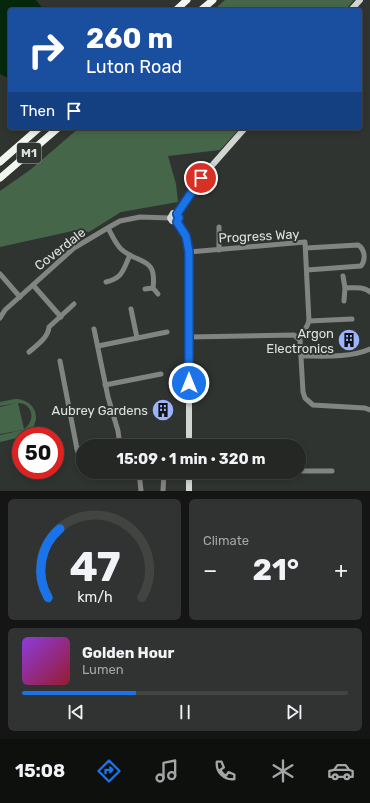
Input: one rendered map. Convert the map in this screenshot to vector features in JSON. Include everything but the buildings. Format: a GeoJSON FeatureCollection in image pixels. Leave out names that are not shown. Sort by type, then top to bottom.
{"type":"FeatureCollection","features":[{"type":"Feature","properties":{"kind":"highway"},"geometry":{"type":"LineString","coordinates":[[178,8],[187,0]]}},
{"type":"Feature","properties":{"kind":"highway"},"geometry":{"type":"LineString","coordinates":[[198,8],[207,0]]}},
{"type":"Feature","properties":{"kind":"highway"},"geometry":{"type":"LineString","coordinates":[[204,8],[213,0]]}},
{"type":"Feature","properties":{"kind":"highway","name":"M1"},"geometry":{"type":"LineString","coordinates":[[0,162],[37,130]]}},
{"type":"Feature","properties":{"kind":"highway","name":"M1"},"geometry":{"type":"LineString","coordinates":[[0,178],[56,130]]}},
{"type":"Feature","properties":{"kind":"main road"},"geometry":{"type":"LineString","coordinates":[[353,8],[360,0]]}},
{"type":"Feature","properties":{"kind":"main road"},"geometry":{"type":"LineString","coordinates":[[177,222],[179,218],[177,214],[201,178],[243,130]]}},
{"type":"Feature","properties":{"kind":"main road"},"geometry":{"type":"LineString","coordinates":[[177,214],[173,213],[170,218],[172,221],[177,222],[186,236],[189,252],[189,439]]}},
{"type":"Feature","properties":{"kind":"main road"},"geometry":{"type":"LineString","coordinates":[[189,479],[189,491]]}},
{"type":"Feature","properties":{"kind":"street","name":"Coverdale"},"geometry":{"type":"LineString","coordinates":[[0,318],[5,310],[74,248],[108,228],[120,221],[140,217],[170,218]]}},
{"type":"Feature","properties":{"kind":"street"},"geometry":{"type":"LineString","coordinates":[[108,228],[120,248],[130,255],[144,261],[152,268],[154,274],[153,288],[158,294]]}},
{"type":"Feature","properties":{"kind":"street"},"geometry":{"type":"LineString","coordinates":[[219,228],[219,250]]}},
{"type":"Feature","properties":{"kind":"street","name":"Progress Way"},"geometry":{"type":"LineString","coordinates":[[189,252],[305,242],[309,321]]}},
{"type":"Feature","properties":{"kind":"street"},"geometry":{"type":"LineString","coordinates":[[306,248],[358,245],[362,248],[364,255],[364,262],[361,266],[307,270]]}},
{"type":"Feature","properties":{"kind":"street"},"geometry":{"type":"LineString","coordinates":[[106,282],[120,277],[130,255]]}},
{"type":"Feature","properties":{"kind":"street"},"geometry":{"type":"LineString","coordinates":[[0,274],[20,297]]}},
{"type":"Feature","properties":{"kind":"street"},"geometry":{"type":"LineString","coordinates":[[343,276],[345,288],[344,301]]}},
{"type":"Feature","properties":{"kind":"street"},"geometry":{"type":"LineString","coordinates":[[33,285],[61,317]]}},
{"type":"Feature","properties":{"kind":"street"},"geometry":{"type":"LineString","coordinates":[[145,289],[153,288]]}},
{"type":"Feature","properties":{"kind":"street"},"geometry":{"type":"LineString","coordinates":[[345,288],[362,288],[368,289],[370,292]]}},
{"type":"Feature","properties":{"kind":"street"},"geometry":{"type":"LineString","coordinates":[[29,352],[45,338],[49,331],[49,327],[74,304]]}},
{"type":"Feature","properties":{"kind":"street"},"geometry":{"type":"LineString","coordinates":[[131,309],[137,338]]}},
{"type":"Feature","properties":{"kind":"street"},"geometry":{"type":"LineString","coordinates":[[298,337],[308,326],[309,321],[352,319]]}},
{"type":"Feature","properties":{"kind":"street"},"geometry":{"type":"LineString","coordinates":[[94,329],[105,385],[120,439]]}},
{"type":"Feature","properties":{"kind":"street"},"geometry":{"type":"LineString","coordinates":[[98,346],[167,332]]}},
{"type":"Feature","properties":{"kind":"street"},"geometry":{"type":"LineString","coordinates":[[189,337],[291,334],[298,337],[300,340],[303,392],[308,402],[313,405],[365,408],[370,410]]}},
{"type":"Feature","properties":{"kind":"street"},"geometry":{"type":"LineString","coordinates":[[301,356],[351,354],[370,349]]}},
{"type":"Feature","properties":{"kind":"street"},"geometry":{"type":"LineString","coordinates":[[60,361],[78,439]]}},
{"type":"Feature","properties":{"kind":"street"},"geometry":{"type":"LineString","coordinates":[[105,385],[161,374]]}},
{"type":"Feature","properties":{"kind":"street"},"geometry":{"type":"LineString","coordinates":[[306,471],[332,471]]}},
{"type":"Feature","properties":{"kind":"street"},"geometry":{"type":"LineString","coordinates":[[140,479],[141,491]]}},
{"type":"Feature","properties":{"kind":"street"},"geometry":{"type":"LineString","coordinates":[[163,491],[164,479]]}},
{"type":"Feature","properties":{"kind":"shaded area"},"geometry":{"type":"Polygon","coordinates":[[[0,0],[36,0],[42,8],[8,8],[8,77],[0,74],[0,0]]]}},
{"type":"Feature","properties":{"kind":"shaded area"},"geometry":{"type":"Polygon","coordinates":[[[225,0],[354,0],[347,8],[216,8],[225,0]]]}},
{"type":"Feature","properties":{"kind":"shaded area"},"geometry":{"type":"Polygon","coordinates":[[[77,130],[238,130],[220,150],[168,156],[176,184],[178,202],[121,212],[89,232],[77,230],[0,247],[0,191],[30,170],[77,130]]]}},
{"type":"Feature","properties":{"kind":"shaded area"},"geometry":{"type":"Polygon","coordinates":[[[15,399],[27,402],[35,411],[36,419],[34,427],[27,427],[31,417],[30,409],[23,404],[18,403],[24,427],[12,427],[12,432],[0,434],[0,407],[17,403],[0,406],[0,402],[15,399]]]}},
{"type":"Feature","properties":{"kind":"shaded area"},"geometry":{"type":"Polygon","coordinates":[[[12,432],[12,439],[0,442],[0,435],[12,432]]]}},
{"type":"Feature","properties":{"kind":"place","name":"Argon Electronics"},"geometry":{"type":"Point","coordinates":[349,340]}},
{"type":"Feature","properties":{"kind":"place","name":"Aubrey Gardens"},"geometry":{"type":"Point","coordinates":[163,410]}},
{"type":"Feature","properties":{"kind":"route"},"geometry":{"type":"LineString","coordinates":[[189,383],[189,252],[186,236],[177,222],[179,219],[177,214],[201,178]]}}]}
